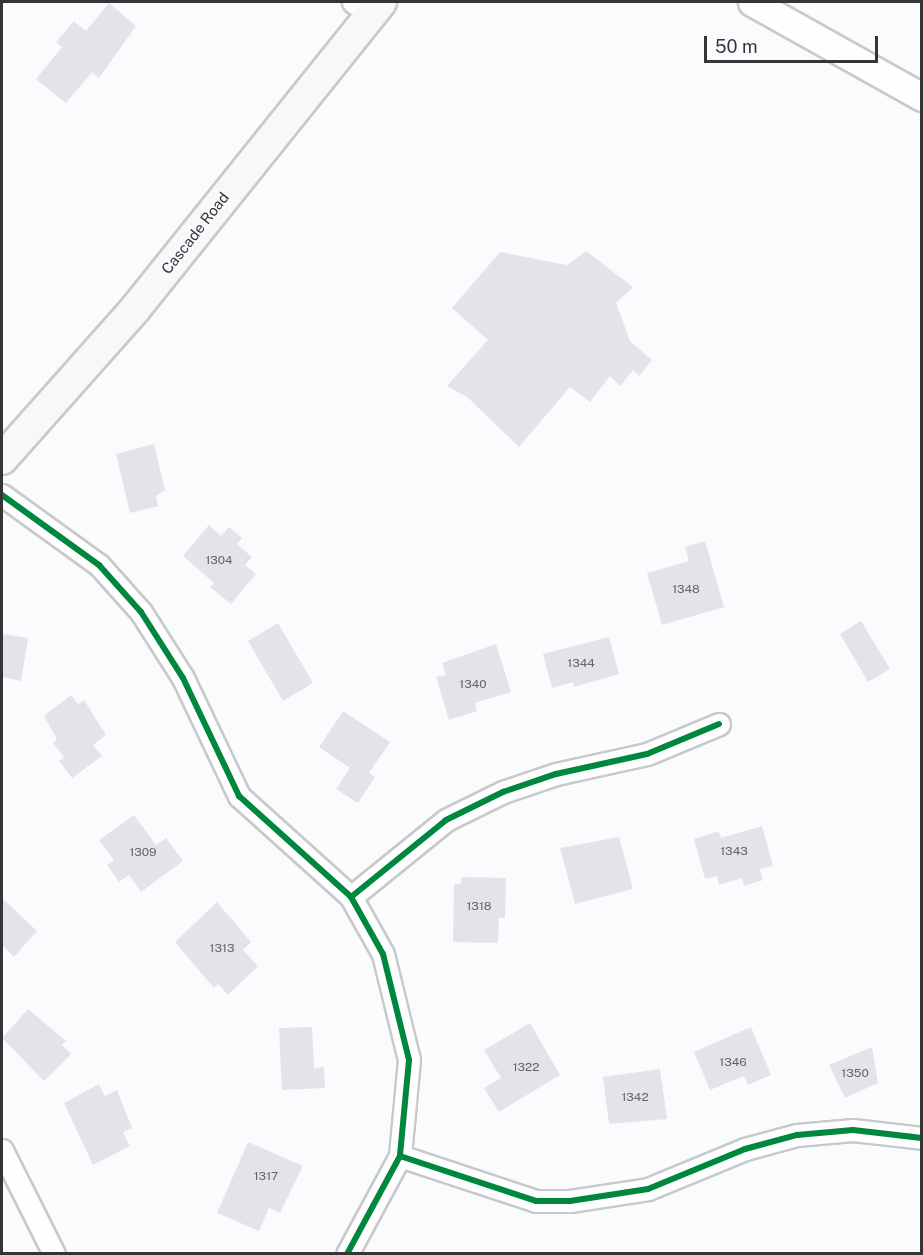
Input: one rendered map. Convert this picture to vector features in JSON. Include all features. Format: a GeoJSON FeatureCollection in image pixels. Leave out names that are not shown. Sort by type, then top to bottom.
{"type":"FeatureCollection","features":[{"type":"Feature","properties":{"kind":"main road","name":"Cascade Road"},"geometry":{"type":"LineString","coordinates":[[2,459],[136,308],[368,6]]}},
{"type":"Feature","properties":{"kind":"street"},"geometry":{"type":"LineString","coordinates":[[752,2],[921,97]]}},
{"type":"Feature","properties":{"kind":"street"},"geometry":{"type":"LineString","coordinates":[[2,495],[99,565],[141,612],[183,678],[239,796],[351,897],[383,954],[409,1060],[400,1156],[347,1254]]}},
{"type":"Feature","properties":{"kind":"street"},"geometry":{"type":"LineString","coordinates":[[351,897],[446,820],[503,792],[556,774],[647,754],[719,724]]}},
{"type":"Feature","properties":{"kind":"street"},"geometry":{"type":"LineString","coordinates":[[400,1156],[536,1201],[570,1202],[648,1189],[746,1149],[797,1135],[853,1130],[921,1138]]}},
{"type":"Feature","properties":{"kind":"street"},"geometry":{"type":"LineString","coordinates":[[2,1150],[54,1254]]}},
{"type":"Feature","properties":{"kind":"building"},"geometry":{"type":"Polygon","coordinates":[[[109,3],[136,26],[99,78],[92,72],[66,103],[36,79],[62,47],[56,42],[74,21],[86,31],[109,3]]]}},
{"type":"Feature","properties":{"kind":"building"},"geometry":{"type":"Polygon","coordinates":[[[586,251],[633,287],[616,303],[630,341],[652,360],[639,376],[633,370],[620,386],[610,376],[590,402],[570,387],[519,447],[467,397],[447,386],[488,340],[452,308],[500,252],[567,265],[586,251]]]}},
{"type":"Feature","properties":{"kind":"building"},"geometry":{"type":"Polygon","coordinates":[[[154,444],[165,490],[156,496],[158,506],[130,513],[116,454],[154,444]]]}},
{"type":"Feature","properties":{"kind":"building"},"geometry":{"type":"Polygon","coordinates":[[[209,525],[221,536],[229,527],[242,538],[237,544],[252,557],[245,565],[256,574],[231,604],[210,587],[214,583],[183,556],[209,525]]]}},
{"type":"Feature","properties":{"kind":"building"},"geometry":{"type":"Polygon","coordinates":[[[705,541],[724,607],[662,625],[647,573],[689,561],[685,547],[705,541]]]}},
{"type":"Feature","properties":{"kind":"building"},"geometry":{"type":"Polygon","coordinates":[[[861,621],[890,669],[868,682],[840,634],[861,621]]]}},
{"type":"Feature","properties":{"kind":"building"},"geometry":{"type":"Polygon","coordinates":[[[278,623],[313,683],[283,701],[248,641],[278,623]]]}},
{"type":"Feature","properties":{"kind":"building"},"geometry":{"type":"Polygon","coordinates":[[[2,634],[28,638],[21,681],[2,677],[2,634]]]}},
{"type":"Feature","properties":{"kind":"building"},"geometry":{"type":"Polygon","coordinates":[[[609,637],[619,674],[574,687],[573,682],[552,688],[543,654],[609,637]]]}},
{"type":"Feature","properties":{"kind":"building"},"geometry":{"type":"Polygon","coordinates":[[[496,644],[511,692],[475,703],[477,711],[449,720],[436,677],[446,675],[442,663],[496,644]]]}},
{"type":"Feature","properties":{"kind":"building"},"geometry":{"type":"Polygon","coordinates":[[[71,695],[78,704],[84,700],[106,735],[93,745],[102,756],[72,778],[59,761],[64,757],[53,743],[57,739],[44,716],[71,695]]]}},
{"type":"Feature","properties":{"kind":"building"},"geometry":{"type":"Polygon","coordinates":[[[343,711],[390,742],[369,773],[375,777],[358,803],[336,789],[350,768],[319,747],[343,711]]]}},
{"type":"Feature","properties":{"kind":"building"},"geometry":{"type":"Polygon","coordinates":[[[134,815],[156,845],[166,838],[183,861],[141,892],[129,875],[119,882],[107,865],[114,860],[99,840],[134,815]]]}},
{"type":"Feature","properties":{"kind":"building"},"geometry":{"type":"Polygon","coordinates":[[[762,826],[773,866],[760,869],[763,880],[744,886],[742,878],[719,885],[717,876],[705,879],[694,839],[719,831],[721,838],[762,826]]]}},
{"type":"Feature","properties":{"kind":"building"},"geometry":{"type":"Polygon","coordinates":[[[619,837],[633,889],[575,904],[560,848],[619,837]]]}},
{"type":"Feature","properties":{"kind":"building"},"geometry":{"type":"Polygon","coordinates":[[[461,877],[506,878],[505,918],[499,918],[498,943],[453,942],[454,884],[461,884],[461,877]]]}},
{"type":"Feature","properties":{"kind":"building"},"geometry":{"type":"Polygon","coordinates":[[[2,898],[37,931],[14,957],[2,945],[2,898]]]}},
{"type":"Feature","properties":{"kind":"building"},"geometry":{"type":"Polygon","coordinates":[[[217,902],[251,942],[243,950],[258,966],[228,995],[218,984],[214,988],[175,942],[217,902]]]}},
{"type":"Feature","properties":{"kind":"building"},"geometry":{"type":"Polygon","coordinates":[[[28,1009],[66,1041],[62,1045],[71,1054],[44,1081],[2,1038],[28,1009]]]}},
{"type":"Feature","properties":{"kind":"building"},"geometry":{"type":"Polygon","coordinates":[[[530,1023],[560,1075],[499,1112],[484,1088],[501,1078],[484,1050],[530,1023]]]}},
{"type":"Feature","properties":{"kind":"building"},"geometry":{"type":"Polygon","coordinates":[[[312,1027],[314,1068],[324,1067],[325,1088],[282,1090],[279,1028],[312,1027]]]}},
{"type":"Feature","properties":{"kind":"building"},"geometry":{"type":"Polygon","coordinates":[[[751,1027],[771,1075],[748,1085],[744,1076],[710,1090],[694,1052],[751,1027]]]}},
{"type":"Feature","properties":{"kind":"building"},"geometry":{"type":"Polygon","coordinates":[[[872,1047],[878,1083],[845,1098],[829,1065],[872,1047]]]}},
{"type":"Feature","properties":{"kind":"building"},"geometry":{"type":"Polygon","coordinates":[[[660,1069],[667,1119],[609,1124],[603,1077],[660,1069]]]}},
{"type":"Feature","properties":{"kind":"building"},"geometry":{"type":"Polygon","coordinates":[[[99,1084],[105,1096],[117,1090],[132,1128],[123,1132],[130,1146],[93,1165],[64,1103],[99,1084]]]}},
{"type":"Feature","properties":{"kind":"building"},"geometry":{"type":"Polygon","coordinates":[[[248,1142],[303,1166],[280,1213],[269,1208],[259,1231],[217,1213],[248,1142]]]}},
{"type":"Feature","properties":{"kind":"cycle path"},"geometry":{"type":"LineString","coordinates":[[2,495],[99,565],[141,612],[183,678],[239,796],[351,897],[383,954],[409,1060],[400,1156],[347,1254]]}},
{"type":"Feature","properties":{"kind":"cycle path"},"geometry":{"type":"LineString","coordinates":[[351,897],[446,820],[503,792],[556,774],[647,754],[719,724]]}},
{"type":"Feature","properties":{"kind":"cycle path"},"geometry":{"type":"LineString","coordinates":[[400,1156],[536,1201],[570,1201],[648,1189],[745,1149],[797,1135],[853,1130],[922,1138]]}}]}
